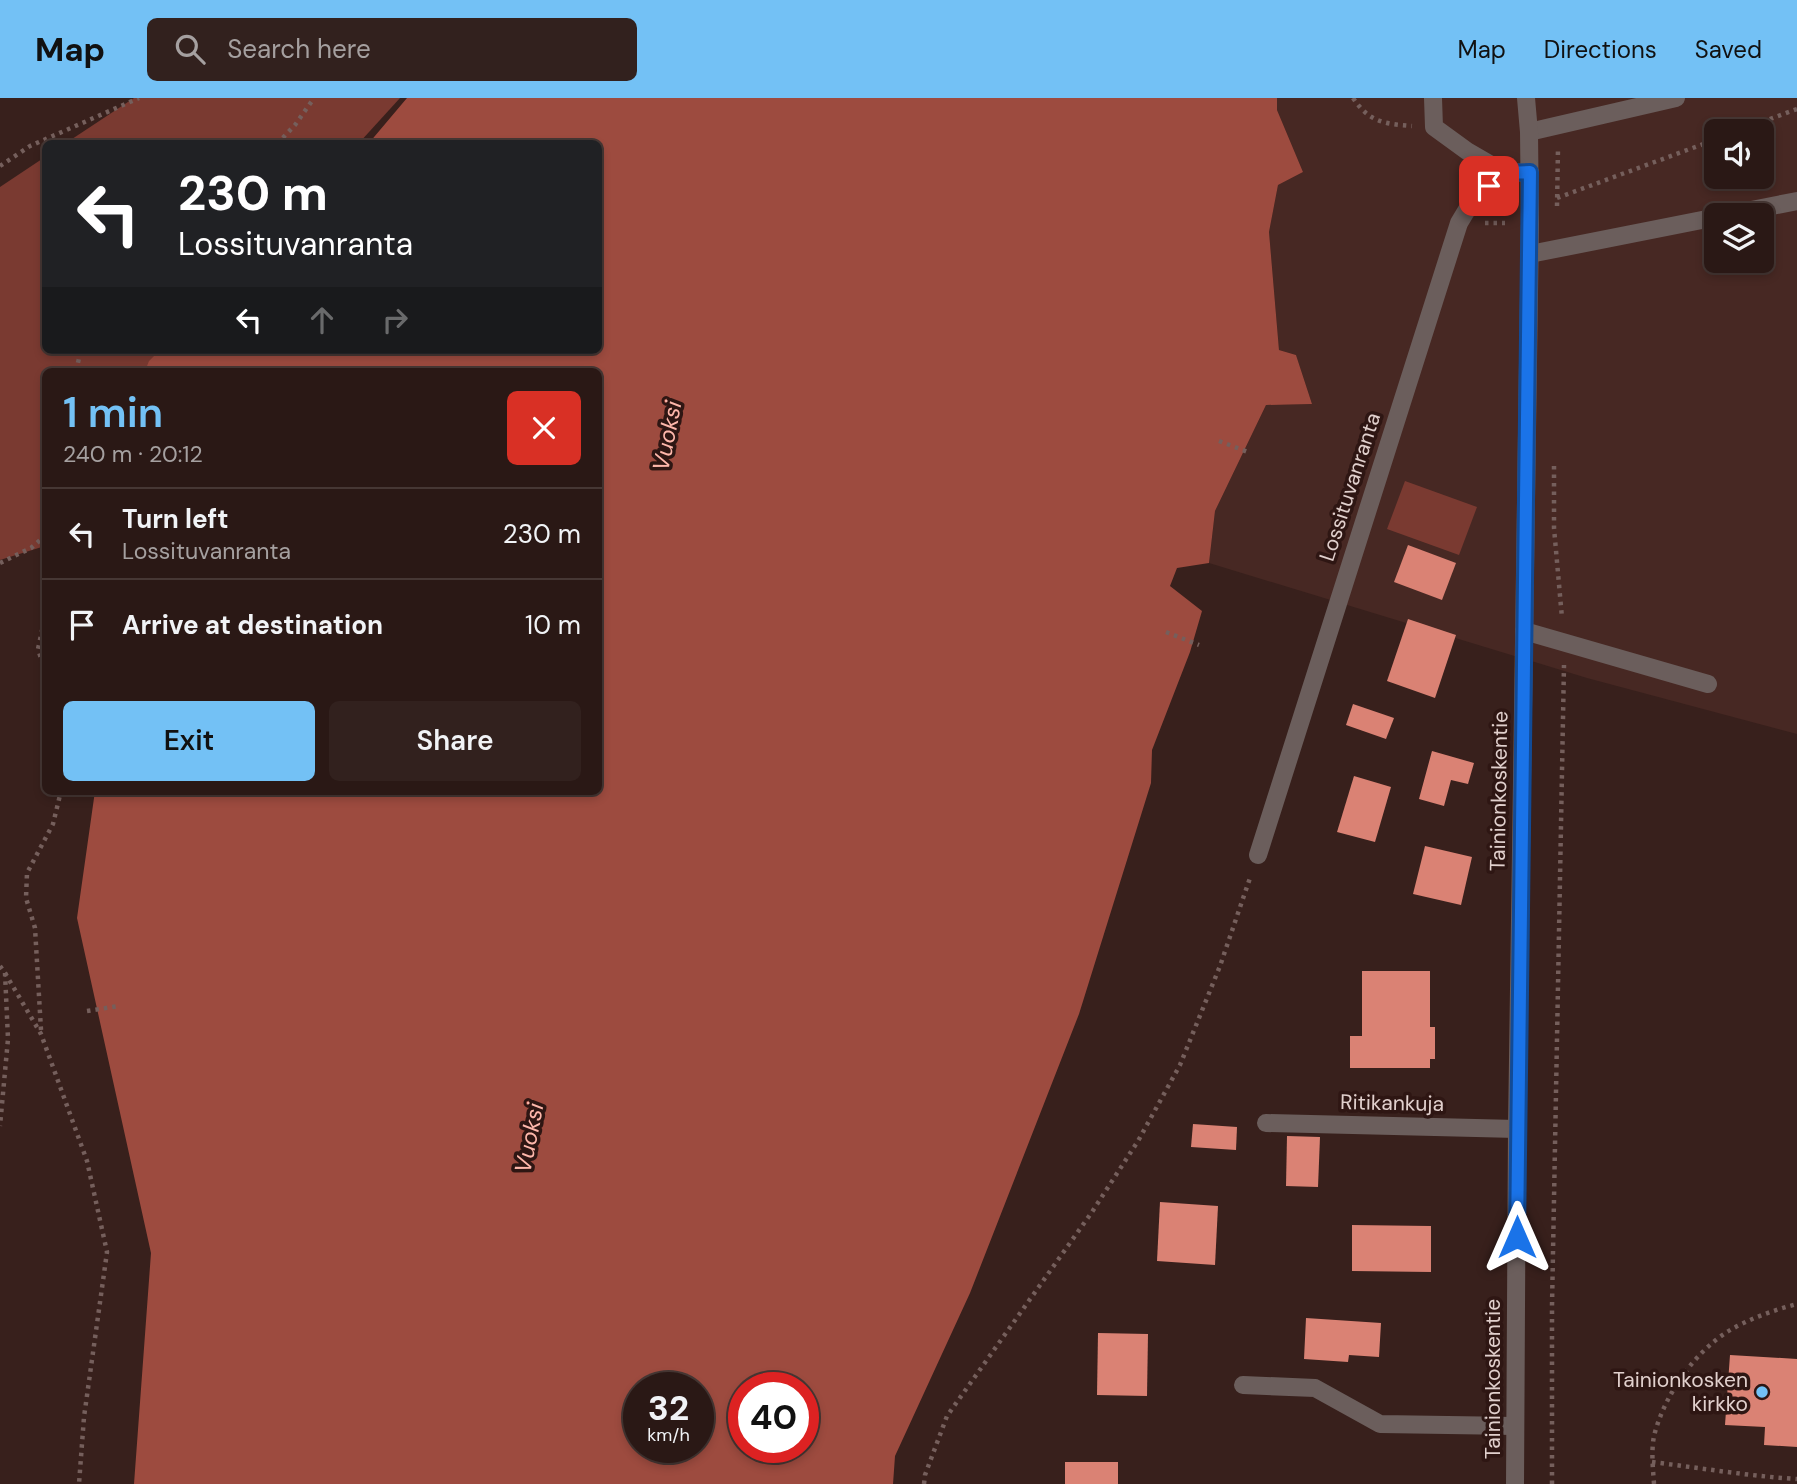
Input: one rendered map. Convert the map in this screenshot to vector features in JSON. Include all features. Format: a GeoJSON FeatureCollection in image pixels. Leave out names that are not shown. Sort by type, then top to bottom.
{"type":"FeatureCollection","features":[{"type":"Feature","properties":{"kind":"street"},"geometry":{"type":"LineString","coordinates":[[1433,98],[1434,127],[1505,173],[1530,172]]}},
{"type":"Feature","properties":{"kind":"street","name":"Tainionkoskentie"},"geometry":{"type":"LineString","coordinates":[[1515,1484],[1517,1129],[1530,254],[1529,132],[1526,98]]}},
{"type":"Feature","properties":{"kind":"street"},"geometry":{"type":"LineString","coordinates":[[1529,132],[1676,98]]}},
{"type":"Feature","properties":{"kind":"street","name":"Lossituvanranta"},"geometry":{"type":"LineString","coordinates":[[1258,855],[1459,223],[1474,198],[1505,173]]}},
{"type":"Feature","properties":{"kind":"street"},"geometry":{"type":"LineString","coordinates":[[1774,206],[1797,201]]}},
{"type":"Feature","properties":{"kind":"street"},"geometry":{"type":"LineString","coordinates":[[1530,254],[1704,220]]}},
{"type":"Feature","properties":{"kind":"street"},"geometry":{"type":"LineString","coordinates":[[1524,631],[1708,684]]}},
{"type":"Feature","properties":{"kind":"street","name":"Ritikankuja"},"geometry":{"type":"LineString","coordinates":[[1266,1123],[1517,1129]]}},
{"type":"Feature","properties":{"kind":"street"},"geometry":{"type":"LineString","coordinates":[[1243,1385],[1315,1388],[1380,1424],[1515,1426]]}},
{"type":"Feature","properties":{"kind":"path"},"geometry":{"type":"LineString","coordinates":[[44,140],[139,98]]}},
{"type":"Feature","properties":{"kind":"path"},"geometry":{"type":"LineString","coordinates":[[281,140],[314,98]]}},
{"type":"Feature","properties":{"kind":"path"},"geometry":{"type":"LineString","coordinates":[[1353,98],[1361,110],[1377,121],[1434,127]]}},
{"type":"Feature","properties":{"kind":"path"},"geometry":{"type":"LineString","coordinates":[[1770,119],[1797,109]]}},
{"type":"Feature","properties":{"kind":"path"},"geometry":{"type":"LineString","coordinates":[[1557,211],[1559,125]]}},
{"type":"Feature","properties":{"kind":"path"},"geometry":{"type":"LineString","coordinates":[[0,166],[42,141]]}},
{"type":"Feature","properties":{"kind":"path"},"geometry":{"type":"LineString","coordinates":[[1557,198],[1704,144]]}},
{"type":"Feature","properties":{"kind":"path"},"geometry":{"type":"LineString","coordinates":[[1219,441],[1248,452]]}},
{"type":"Feature","properties":{"kind":"path"},"geometry":{"type":"LineString","coordinates":[[1552,1484],[1552,1306],[1564,643],[1555,528],[1554,463]]}},
{"type":"Feature","properties":{"kind":"path"},"geometry":{"type":"LineString","coordinates":[[0,563],[32,548],[42,539]]}},
{"type":"Feature","properties":{"kind":"path"},"geometry":{"type":"LineString","coordinates":[[42,630],[38,649],[42,662]]}},
{"type":"Feature","properties":{"kind":"path"},"geometry":{"type":"LineString","coordinates":[[1166,632],[1199,645]]}},
{"type":"Feature","properties":{"kind":"path"},"geometry":{"type":"LineString","coordinates":[[41,1034],[35,928],[26,898],[27,873],[53,824],[60,795]]}},
{"type":"Feature","properties":{"kind":"path"},"geometry":{"type":"LineString","coordinates":[[924,1484],[947,1416],[1092,1212],[1138,1141],[1180,1065],[1220,966],[1258,855]]}},
{"type":"Feature","properties":{"kind":"path"},"geometry":{"type":"LineString","coordinates":[[0,966],[41,1034],[86,1161],[107,1252],[84,1417],[79,1484]]}},
{"type":"Feature","properties":{"kind":"path"},"geometry":{"type":"LineString","coordinates":[[0,1126],[8,1039],[5,972]]}},
{"type":"Feature","properties":{"kind":"path"},"geometry":{"type":"LineString","coordinates":[[87,1011],[119,1006]]}},
{"type":"Feature","properties":{"kind":"path"},"geometry":{"type":"LineString","coordinates":[[1654,1484],[1654,1436],[1664,1408],[1691,1364],[1727,1332],[1774,1310],[1797,1304]]}},
{"type":"Feature","properties":{"kind":"path"},"geometry":{"type":"LineString","coordinates":[[1653,1462],[1741,1475],[1797,1479]]}},
{"type":"Feature","properties":{"kind":"shaded area"},"geometry":{"type":"Polygon","coordinates":[[[134,98],[400,98],[362,140],[71,140],[134,98]]]}},
{"type":"Feature","properties":{"kind":"shaded area"},"geometry":{"type":"Polygon","coordinates":[[[1277,98],[1797,98],[1797,734],[1587,678],[1209,563],[1215,511],[1266,405],[1312,404],[1296,355],[1279,350],[1269,232],[1278,185],[1303,172],[1277,110],[1277,98]]]}},
{"type":"Feature","properties":{"kind":"shaded area"},"geometry":{"type":"Polygon","coordinates":[[[42,159],[42,354],[167,354],[155,368],[42,368],[42,547],[0,560],[0,187],[42,159]]]}},
{"type":"Feature","properties":{"kind":"shaded area"},"geometry":{"type":"Polygon","coordinates":[[[1405,481],[1477,507],[1459,555],[1387,529],[1405,481]]]}},
{"type":"Feature","properties":{"kind":"water","name":"Vuoksi"},"geometry":{"type":"Polygon","coordinates":[[[407,98],[1277,98],[1277,110],[1303,172],[1278,185],[1269,232],[1279,350],[1296,355],[1312,404],[1266,405],[1215,511],[1209,563],[1177,568],[1170,586],[1202,611],[1190,652],[1152,750],[1151,783],[1079,1014],[970,1293],[895,1456],[893,1484],[134,1484],[151,1253],[77,918],[94,795],[602,795],[602,368],[146,368],[156,354],[602,354],[602,140],[372,140],[407,98]]]}},
{"type":"Feature","properties":{"kind":"building"},"geometry":{"type":"Polygon","coordinates":[[[1408,545],[1456,563],[1442,600],[1394,582],[1408,545]]]}},
{"type":"Feature","properties":{"kind":"building"},"geometry":{"type":"Polygon","coordinates":[[[1408,619],[1456,635],[1435,698],[1387,681],[1408,619]]]}},
{"type":"Feature","properties":{"kind":"building"},"geometry":{"type":"Polygon","coordinates":[[[1353,704],[1394,718],[1386,739],[1346,725],[1353,704]]]}},
{"type":"Feature","properties":{"kind":"building"},"geometry":{"type":"Polygon","coordinates":[[[1432,751],[1474,763],[1468,784],[1451,780],[1444,806],[1419,799],[1432,751]]]}},
{"type":"Feature","properties":{"kind":"building"},"geometry":{"type":"Polygon","coordinates":[[[1354,776],[1391,787],[1375,842],[1337,832],[1354,776]]]}},
{"type":"Feature","properties":{"kind":"building"},"geometry":{"type":"Polygon","coordinates":[[[1425,846],[1472,857],[1461,905],[1413,894],[1425,846]]]}},
{"type":"Feature","properties":{"kind":"building"},"geometry":{"type":"Polygon","coordinates":[[[1362,971],[1430,971],[1430,1027],[1435,1027],[1435,1059],[1430,1059],[1430,1068],[1350,1068],[1350,1036],[1362,1036],[1362,971]]]}},
{"type":"Feature","properties":{"kind":"building"},"geometry":{"type":"Polygon","coordinates":[[[1193,1124],[1237,1127],[1236,1150],[1191,1147],[1193,1124]]]}},
{"type":"Feature","properties":{"kind":"building"},"geometry":{"type":"Polygon","coordinates":[[[1287,1136],[1320,1137],[1318,1187],[1286,1186],[1287,1136]]]}},
{"type":"Feature","properties":{"kind":"building"},"geometry":{"type":"Polygon","coordinates":[[[1160,1202],[1218,1206],[1215,1265],[1157,1261],[1160,1202]]]}},
{"type":"Feature","properties":{"kind":"building"},"geometry":{"type":"Polygon","coordinates":[[[1352,1225],[1431,1226],[1431,1272],[1352,1271],[1352,1225]]]}},
{"type":"Feature","properties":{"kind":"building"},"geometry":{"type":"Polygon","coordinates":[[[1306,1318],[1381,1323],[1379,1357],[1349,1355],[1348,1362],[1304,1359],[1306,1318]]]}},
{"type":"Feature","properties":{"kind":"building"},"geometry":{"type":"Polygon","coordinates":[[[1098,1333],[1148,1334],[1147,1396],[1097,1395],[1098,1333]]]}},
{"type":"Feature","properties":{"kind":"building","name":"Tainionkosken kirkko"},"geometry":{"type":"Polygon","coordinates":[[[1730,1355],[1797,1359],[1797,1447],[1764,1445],[1765,1427],[1725,1425],[1730,1355]]]}},
{"type":"Feature","properties":{"kind":"building"},"geometry":{"type":"Polygon","coordinates":[[[1065,1462],[1118,1462],[1118,1484],[1065,1484],[1065,1462]]]}},
{"type":"Feature","properties":{"kind":"place","name":"Tainionkosken kirkko"},"geometry":{"type":"Point","coordinates":[1762,1392]}},
{"type":"Feature","properties":{"kind":"route"},"geometry":{"type":"LineString","coordinates":[[1489,186],[1505,173],[1530,172],[1517,1237]]}}]}
